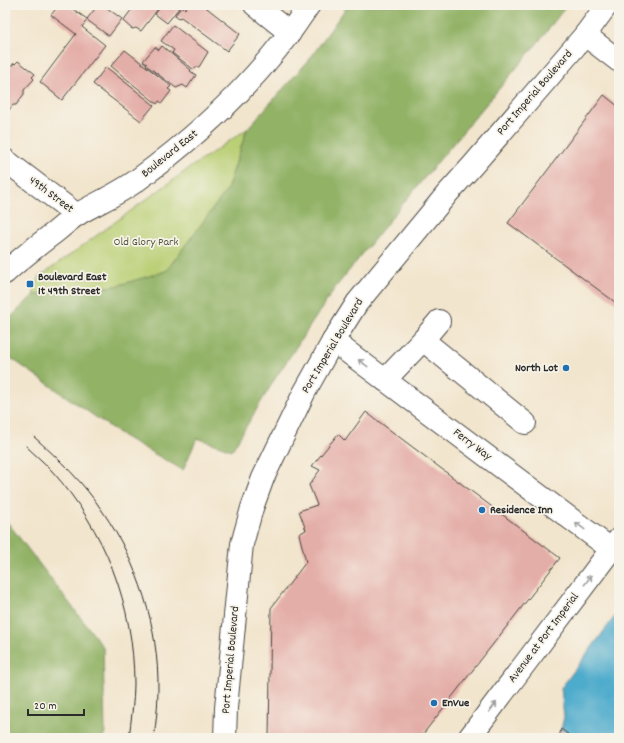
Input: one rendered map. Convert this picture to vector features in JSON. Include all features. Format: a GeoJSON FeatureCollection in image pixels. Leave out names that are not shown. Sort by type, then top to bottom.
{"type":"FeatureCollection","features":[{"type":"Feature","properties":{"kind":"main road"},"geometry":{"type":"LineString","coordinates":[[254,5],[290,33]]}},
{"type":"Feature","properties":{"kind":"main road","name":"Boulevard East"},"geometry":{"type":"LineString","coordinates":[[5,273],[23,256],[77,215],[135,182],[212,120],[274,54],[309,5]]}},
{"type":"Feature","properties":{"kind":"main road","name":"Port Imperial Boulevard"},"geometry":{"type":"LineString","coordinates":[[225,738],[226,708],[242,544],[263,478],[304,393],[333,341],[357,303],[447,194],[584,35],[607,5]]}},
{"type":"Feature","properties":{"kind":"main road"},"geometry":{"type":"LineString","coordinates":[[584,35],[619,61]]}},
{"type":"Feature","properties":{"kind":"main road","name":"49th Street"},"geometry":{"type":"LineString","coordinates":[[5,160],[77,215]]}},
{"type":"Feature","properties":{"kind":"main road"},"geometry":{"type":"LineString","coordinates":[[385,380],[439,321]]}},
{"type":"Feature","properties":{"kind":"main road"},"geometry":{"type":"LineString","coordinates":[[423,340],[525,423]]}},
{"type":"Feature","properties":{"kind":"main road","name":"Ferry Way"},"geometry":{"type":"LineString","coordinates":[[333,341],[385,380],[615,544]]}},
{"type":"Feature","properties":{"kind":"main road","name":"Avenue at Port Imperial"},"geometry":{"type":"LineString","coordinates":[[469,738],[615,544]]}},
{"type":"Feature","properties":{"kind":"green space"},"geometry":{"type":"Polygon","coordinates":[[[348,5],[567,5],[544,35],[405,201],[335,288],[273,382],[232,450],[197,438],[183,470],[123,436],[5,354],[5,323],[33,295],[116,286],[166,271],[227,190],[247,129],[309,60],[348,5]]]}},
{"type":"Feature","properties":{"kind":"green space","name":"Old Glory Park"},"geometry":{"type":"Polygon","coordinates":[[[247,129],[227,190],[166,271],[116,286],[33,295],[38,278],[191,167],[247,129]]]}},
{"type":"Feature","properties":{"kind":"green space"},"geometry":{"type":"Polygon","coordinates":[[[5,519],[103,647],[105,733],[103,738],[5,738],[5,519]]]}},
{"type":"Feature","properties":{"kind":"water"},"geometry":{"type":"Polygon","coordinates":[[[619,611],[619,738],[559,738],[564,717],[561,688],[619,611]]]}},
{"type":"Feature","properties":{"kind":"building"},"geometry":{"type":"Polygon","coordinates":[[[59,5],[67,5],[87,19],[98,5],[103,5],[122,19],[109,36],[87,20],[82,27],[105,45],[62,100],[40,82],[76,34],[51,15],[59,5]]]}},
{"type":"Feature","properties":{"kind":"building"},"geometry":{"type":"Polygon","coordinates":[[[135,5],[161,5],[141,31],[136,28],[132,29],[123,21],[135,5]]]}},
{"type":"Feature","properties":{"kind":"building"},"geometry":{"type":"Polygon","coordinates":[[[162,5],[175,5],[179,8],[167,23],[155,14],[162,5]]]}},
{"type":"Feature","properties":{"kind":"building"},"geometry":{"type":"Polygon","coordinates":[[[188,5],[203,5],[240,34],[227,51],[181,17],[179,18],[175,15],[182,6],[185,9],[188,5]]]}},
{"type":"Feature","properties":{"kind":"building"},"geometry":{"type":"Polygon","coordinates":[[[173,25],[208,52],[199,67],[193,69],[172,53],[174,50],[161,41],[173,25]]]}},
{"type":"Feature","properties":{"kind":"building"},"geometry":{"type":"Polygon","coordinates":[[[162,46],[196,75],[187,88],[183,85],[176,88],[143,61],[155,47],[159,50],[162,46]]]}},
{"type":"Feature","properties":{"kind":"building"},"geometry":{"type":"Polygon","coordinates":[[[5,48],[9,51],[6,56],[9,58],[5,64],[5,48]]]}},
{"type":"Feature","properties":{"kind":"building"},"geometry":{"type":"Polygon","coordinates":[[[125,50],[171,86],[168,89],[171,91],[162,103],[159,101],[157,104],[111,66],[125,50]]]}},
{"type":"Feature","properties":{"kind":"building"},"geometry":{"type":"Polygon","coordinates":[[[18,61],[35,74],[32,77],[34,79],[24,90],[24,94],[16,105],[13,105],[5,115],[5,75],[14,63],[15,64],[18,61]]]}},
{"type":"Feature","properties":{"kind":"building"},"geometry":{"type":"Polygon","coordinates":[[[106,67],[154,105],[141,121],[93,84],[106,67]]]}},
{"type":"Feature","properties":{"kind":"building"},"geometry":{"type":"Polygon","coordinates":[[[604,95],[619,107],[619,305],[508,223],[604,95]]]}},
{"type":"Feature","properties":{"kind":"building"},"geometry":{"type":"Polygon","coordinates":[[[5,198],[10,202],[5,208],[5,198]]]}},
{"type":"Feature","properties":{"kind":"building"},"geometry":{"type":"Polygon","coordinates":[[[366,412],[560,558],[420,738],[269,738],[271,608],[306,562],[299,534],[306,530],[299,511],[317,505],[309,485],[320,470],[312,466],[338,434],[345,441],[366,412]]]}},
{"type":"Feature","properties":{"kind":"building"},"geometry":{"type":"Polygon","coordinates":[[[561,729],[573,738],[559,738],[561,729]]]}},
{"type":"Feature","properties":{"kind":"tram line"},"geometry":{"type":"LineString","coordinates":[[33,436],[71,472],[96,501],[126,552],[136,574],[144,596],[155,643],[158,702],[154,738]]}},
{"type":"Feature","properties":{"kind":"tram line"},"geometry":{"type":"LineString","coordinates":[[26,446],[49,468],[71,494],[101,543],[113,570],[122,597],[129,626],[133,655],[134,691],[129,738]]}},
{"type":"Feature","properties":{"kind":"place","name":"Boulevard East 1t 49th Street"},"geometry":{"type":"Point","coordinates":[30,284]}},
{"type":"Feature","properties":{"kind":"place","name":"North Lot"},"geometry":{"type":"Point","coordinates":[566,368]}},
{"type":"Feature","properties":{"kind":"place","name":"Residence Inn"},"geometry":{"type":"Point","coordinates":[482,510]}},
{"type":"Feature","properties":{"kind":"place","name":"EnVue"},"geometry":{"type":"Point","coordinates":[434,703]}}]}
